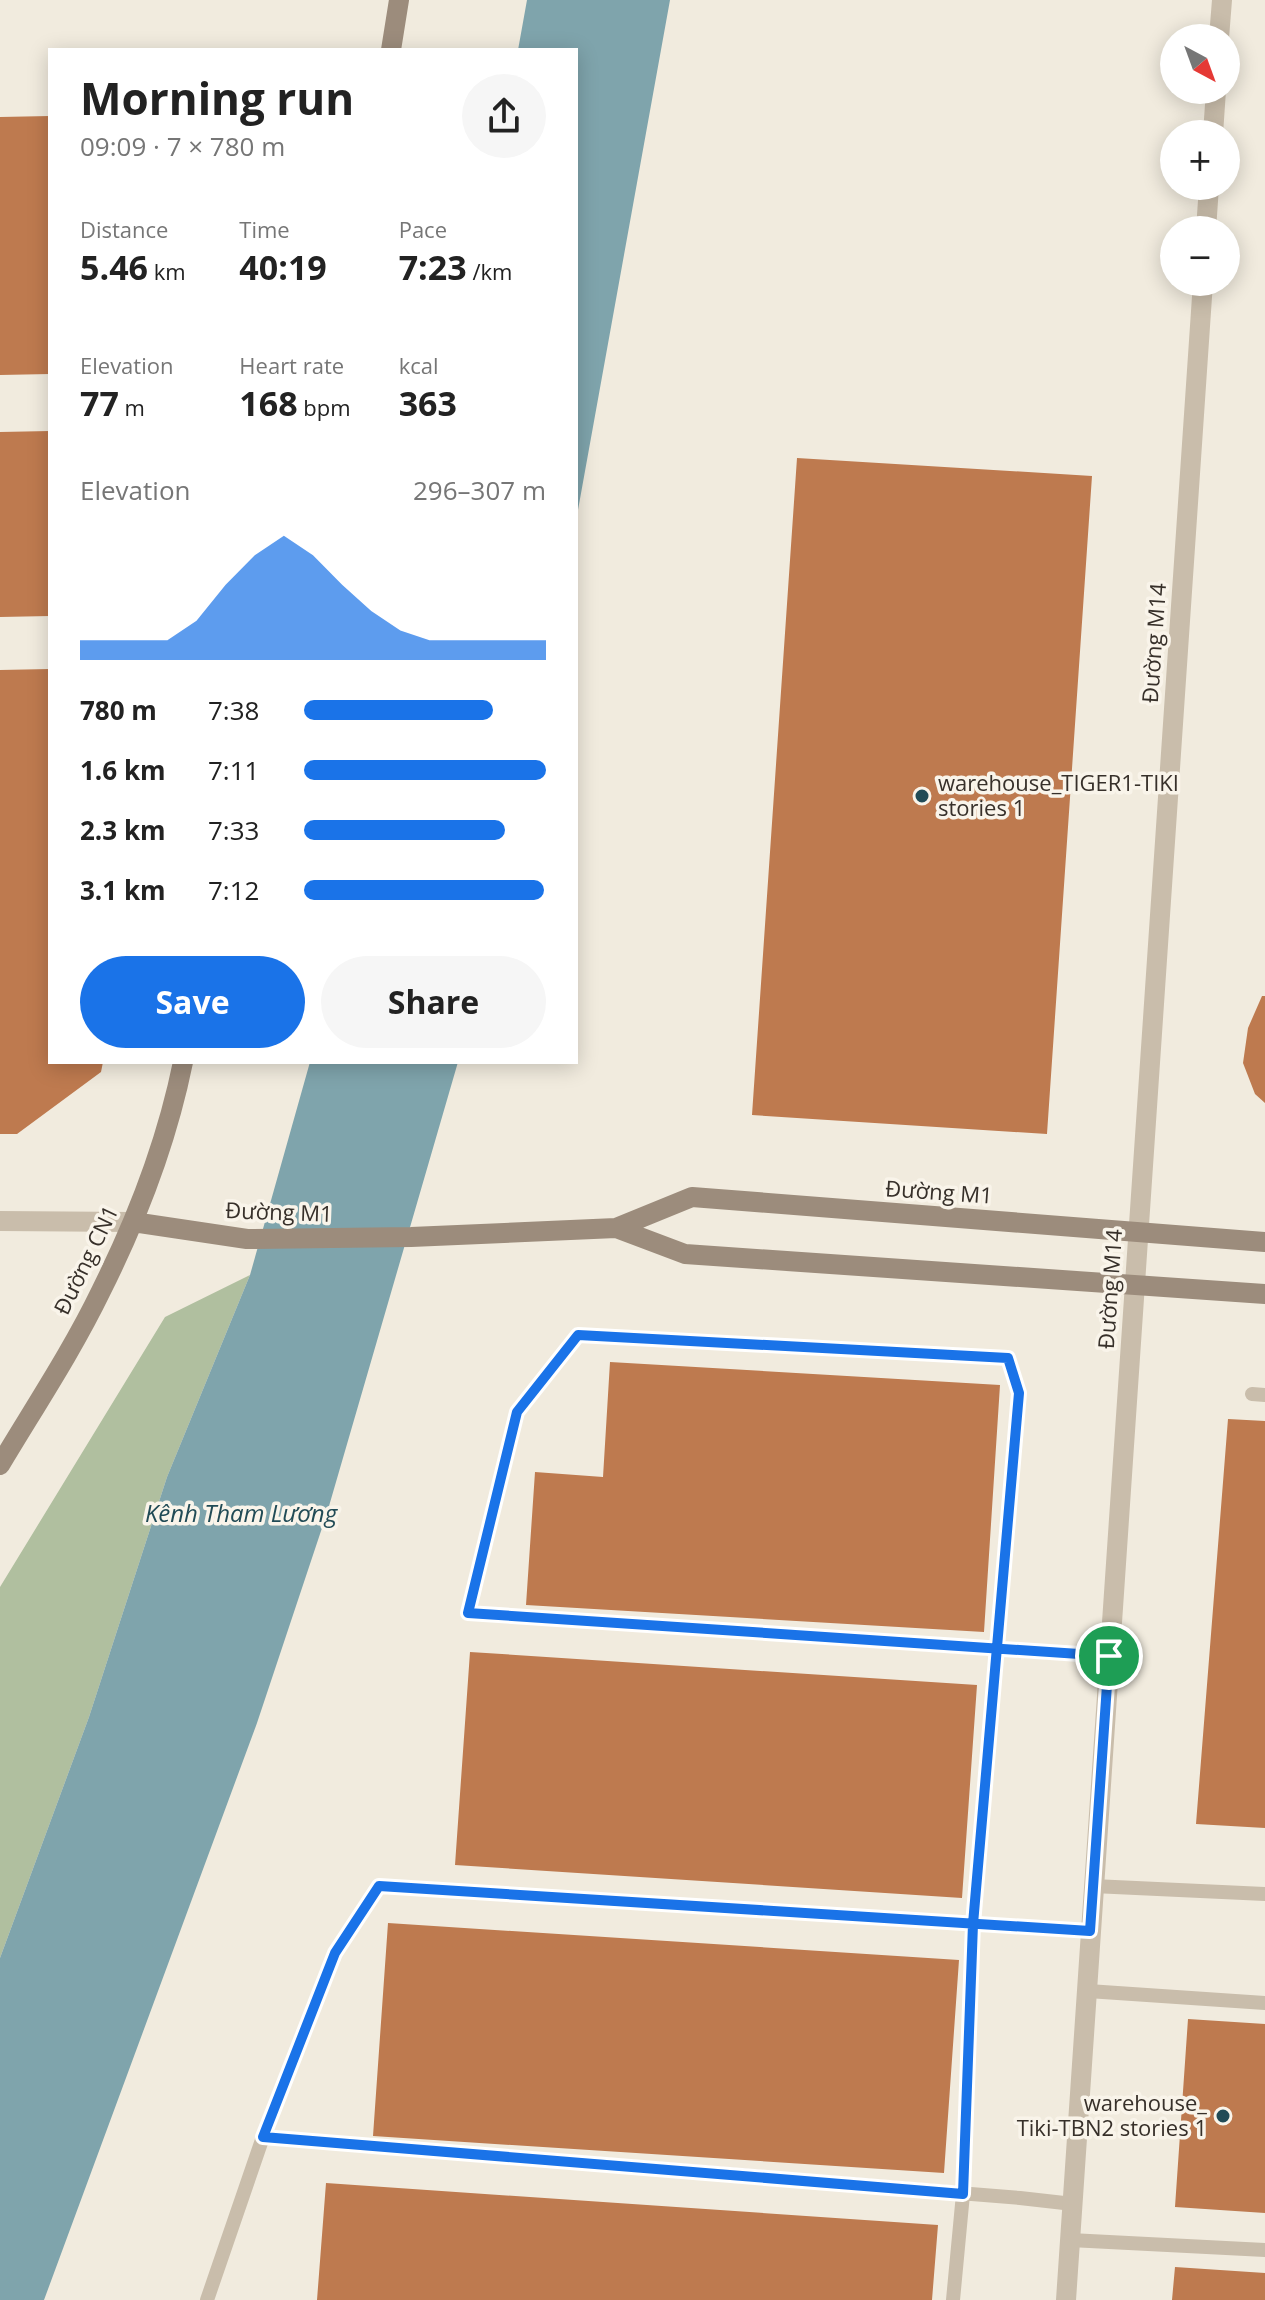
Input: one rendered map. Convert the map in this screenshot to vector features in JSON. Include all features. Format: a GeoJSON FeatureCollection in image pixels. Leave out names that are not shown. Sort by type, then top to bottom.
{"type":"FeatureCollection","features":[{"type":"Feature","properties":{"kind":"street"},"geometry":{"type":"LineString","coordinates":[[391,48],[399,0]]}},
{"type":"Feature","properties":{"kind":"street"},"geometry":{"type":"LineString","coordinates":[[1220,24],[1222,0]]}},
{"type":"Feature","properties":{"kind":"street","name":"Đường M14"},"geometry":{"type":"LineString","coordinates":[[1066,2300],[1202,296]]}},
{"type":"Feature","properties":{"kind":"street","name":"Đường CN1"},"geometry":{"type":"LineString","coordinates":[[0,1465],[100,1294],[133,1222],[182,1064]]}},
{"type":"Feature","properties":{"kind":"street","name":"Đường M1"},"geometry":{"type":"LineString","coordinates":[[133,1222],[247,1239],[411,1237],[616,1228],[692,1197],[1265,1242]]}},
{"type":"Feature","properties":{"kind":"street"},"geometry":{"type":"LineString","coordinates":[[0,1221],[133,1222]]}},
{"type":"Feature","properties":{"kind":"street","name":"Đường M1"},"geometry":{"type":"LineString","coordinates":[[616,1228],[685,1254],[1265,1294]]}},
{"type":"Feature","properties":{"kind":"lane"},"geometry":{"type":"LineString","coordinates":[[953,2300],[963,2194],[973,1924],[998,1649],[1019,1393],[1008,1358],[578,1335],[517,1412],[468,1613],[998,1649],[1109,1656]]}},
{"type":"Feature","properties":{"kind":"lane"},"geometry":{"type":"LineString","coordinates":[[207,2300],[263,2137],[335,1953],[379,1886],[1090,1931]]}},
{"type":"Feature","properties":{"kind":"lane"},"geometry":{"type":"LineString","coordinates":[[1093,1886],[1265,1894]]}},
{"type":"Feature","properties":{"kind":"lane"},"geometry":{"type":"LineString","coordinates":[[1088,1991],[1265,2003]]}},
{"type":"Feature","properties":{"kind":"lane"},"geometry":{"type":"LineString","coordinates":[[263,2137],[1073,2204]]}},
{"type":"Feature","properties":{"kind":"lane"},"geometry":{"type":"LineString","coordinates":[[1070,2240],[1265,2250]]}},
{"type":"Feature","properties":{"kind":"green space"},"geometry":{"type":"Polygon","coordinates":[[[250,1275],[167,1477],[89,1717],[0,1958],[0,1587],[165,1317],[250,1275]]]}},
{"type":"Feature","properties":{"kind":"water"},"geometry":{"type":"Polygon","coordinates":[[[527,0],[670,0],[578,510],[578,48],[518,48],[527,0]]]}},
{"type":"Feature","properties":{"kind":"water","name":"Kênh Tham Lương"},"geometry":{"type":"Polygon","coordinates":[[[309,1064],[457,1064],[327,1513],[257,1723],[44,2300],[0,2300],[0,1958],[89,1717],[167,1477],[250,1275],[309,1064]]]}},
{"type":"Feature","properties":{"kind":"building"},"geometry":{"type":"Polygon","coordinates":[[[48,116],[48,374],[0,375],[0,117],[48,116]]]}},
{"type":"Feature","properties":{"kind":"building"},"geometry":{"type":"Polygon","coordinates":[[[48,431],[48,616],[0,617],[0,432],[48,431]]]}},
{"type":"Feature","properties":{"kind":"building","name":"warehouse_TIGER1-TIKI stories 1"},"geometry":{"type":"Polygon","coordinates":[[[797,458],[1092,476],[1047,1134],[752,1115],[797,458]]]}},
{"type":"Feature","properties":{"kind":"building"},"geometry":{"type":"Polygon","coordinates":[[[48,669],[48,1064],[103,1064],[101,1072],[17,1134],[0,1134],[0,670],[48,669]]]}},
{"type":"Feature","properties":{"kind":"building"},"geometry":{"type":"Polygon","coordinates":[[[1262,996],[1265,996],[1265,1103],[1255,1094],[1243,1063],[1248,1028],[1262,996]]]}},
{"type":"Feature","properties":{"kind":"building"},"geometry":{"type":"Polygon","coordinates":[[[610,1362],[1000,1385],[984,1632],[526,1605],[535,1472],[603,1477],[610,1362]]]}},
{"type":"Feature","properties":{"kind":"building"},"geometry":{"type":"Polygon","coordinates":[[[1228,1419],[1265,1421],[1265,1828],[1196,1824],[1228,1419]]]}},
{"type":"Feature","properties":{"kind":"building"},"geometry":{"type":"Polygon","coordinates":[[[470,1652],[977,1685],[962,1898],[455,1865],[470,1652]]]}},
{"type":"Feature","properties":{"kind":"building"},"geometry":{"type":"Polygon","coordinates":[[[388,1923],[959,1960],[944,2173],[373,2136],[388,1923]]]}},
{"type":"Feature","properties":{"kind":"building","name":"warehouse_ Tiki-TBN2 stories 1"},"geometry":{"type":"Polygon","coordinates":[[[1188,2019],[1265,2024],[1265,2213],[1175,2207],[1188,2019]]]}},
{"type":"Feature","properties":{"kind":"building"},"geometry":{"type":"Polygon","coordinates":[[[326,2183],[938,2225],[932,2300],[317,2300],[326,2183]]]}},
{"type":"Feature","properties":{"kind":"building"},"geometry":{"type":"Polygon","coordinates":[[[1175,2267],[1265,2273],[1265,2300],[1172,2300],[1175,2267]]]}},
{"type":"Feature","properties":{"kind":"place","name":"warehouse_TIGER1-TIKI stories 1"},"geometry":{"type":"Point","coordinates":[922,796]}},
{"type":"Feature","properties":{"kind":"place","name":"warehouse_ Tiki-TBN2 stories 1"},"geometry":{"type":"Point","coordinates":[1223,2116]}},
{"type":"Feature","properties":{"kind":"route"},"geometry":{"type":"LineString","coordinates":[[1109,1656],[1053,1652],[998,1649],[786,1635],[468,1613],[517,1412],[578,1335],[1008,1358],[1019,1393],[998,1649],[973,1924],[963,2194],[263,2137],[335,1953],[379,1886],[973,1924],[1090,1931],[1109,1656]]}}]}
